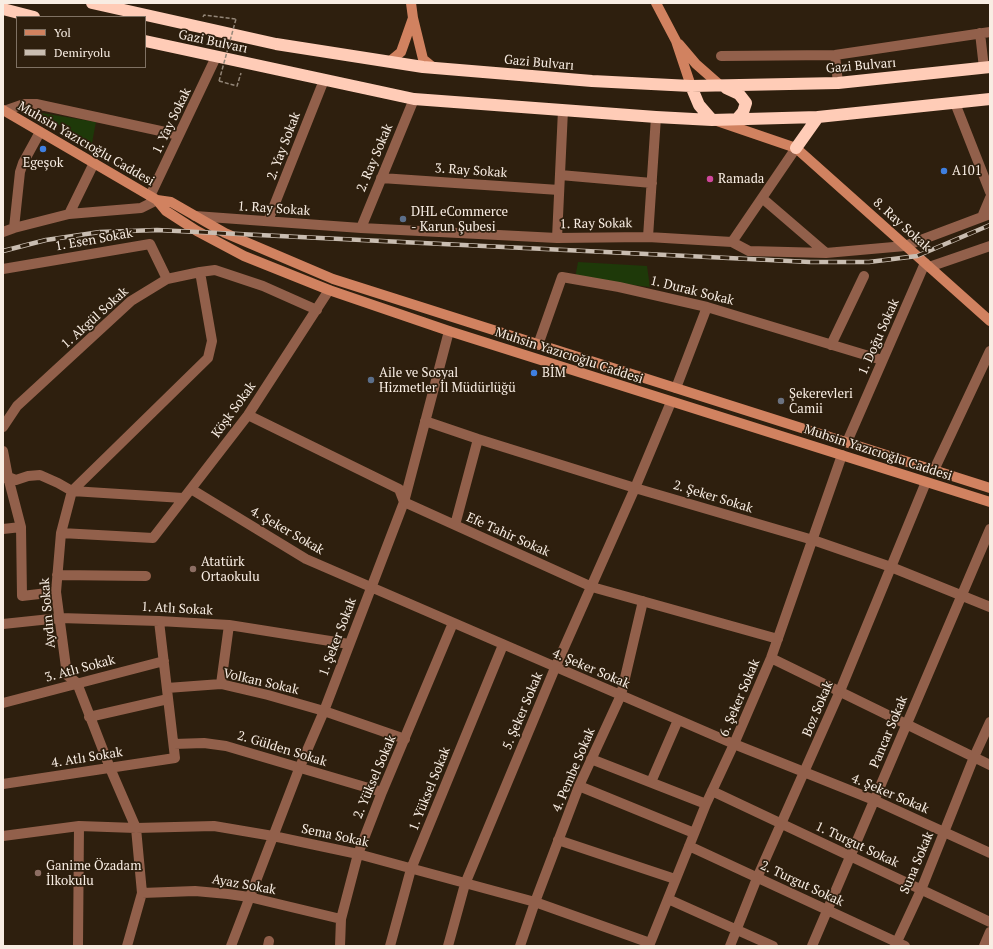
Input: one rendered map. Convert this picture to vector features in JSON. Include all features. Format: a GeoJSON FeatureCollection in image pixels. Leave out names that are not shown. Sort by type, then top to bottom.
{"type":"FeatureCollection","features":[{"type":"Feature","properties":{"kind":"highway","name":"Gazi Bulvarı"},"geometry":{"type":"LineString","coordinates":[[92,3],[276,44],[389,62],[434,68],[592,81],[691,86],[838,83],[987,67]]}},
{"type":"Feature","properties":{"kind":"highway"},"geometry":{"type":"LineString","coordinates":[[3,9],[30,16]]}},
{"type":"Feature","properties":{"kind":"highway"},"geometry":{"type":"LineString","coordinates":[[3,15],[16,16]]}},
{"type":"Feature","properties":{"kind":"highway","name":"Gazi Bulvarı"},"geometry":{"type":"LineString","coordinates":[[146,41],[414,98],[656,117],[712,120],[818,117],[990,98]]}},
{"type":"Feature","properties":{"kind":"highway"},"geometry":{"type":"LineString","coordinates":[[691,86],[699,105],[712,120]]}},
{"type":"Feature","properties":{"kind":"highway"},"geometry":{"type":"LineString","coordinates":[[720,86],[739,94],[746,103],[743,112],[737,119]]}},
{"type":"Feature","properties":{"kind":"highway"},"geometry":{"type":"LineString","coordinates":[[796,148],[818,117]]}},
{"type":"Feature","properties":{"kind":"street"},"geometry":{"type":"LineString","coordinates":[[411,3],[423,59],[434,68]]}},
{"type":"Feature","properties":{"kind":"street"},"geometry":{"type":"LineString","coordinates":[[656,3],[676,41],[691,86]]}},
{"type":"Feature","properties":{"kind":"street"},"geometry":{"type":"LineString","coordinates":[[389,62],[401,52],[413,18]]}},
{"type":"Feature","properties":{"kind":"street"},"geometry":{"type":"LineString","coordinates":[[721,56],[835,55],[985,32],[987,67]]}},
{"type":"Feature","properties":{"kind":"street"},"geometry":{"type":"LineString","coordinates":[[676,41],[696,64],[720,86]]}},
{"type":"Feature","properties":{"kind":"street"},"geometry":{"type":"LineString","coordinates":[[835,55],[838,83]]}},
{"type":"Feature","properties":{"kind":"street","name":"1. Yay Sokak"},"geometry":{"type":"LineString","coordinates":[[154,198],[179,135],[216,57]]}},
{"type":"Feature","properties":{"kind":"street","name":"2. Yay Sokak"},"geometry":{"type":"LineString","coordinates":[[268,221],[324,80]]}},
{"type":"Feature","properties":{"kind":"street","name":"2. Ray Sokak"},"geometry":{"type":"LineString","coordinates":[[360,228],[414,98]]}},
{"type":"Feature","properties":{"kind":"street"},"geometry":{"type":"LineString","coordinates":[[954,103],[990,192]]}},
{"type":"Feature","properties":{"kind":"street"},"geometry":{"type":"LineString","coordinates":[[4,110],[24,104],[36,104],[179,135]]}},
{"type":"Feature","properties":{"kind":"street","name":"Muhsin Yazıcıoğlu Caddesi"},"geometry":{"type":"LineString","coordinates":[[4,110],[154,198],[171,202],[225,233],[333,279],[990,488]]}},
{"type":"Feature","properties":{"kind":"street"},"geometry":{"type":"LineString","coordinates":[[556,238],[563,110]]}},
{"type":"Feature","properties":{"kind":"street"},"geometry":{"type":"LineString","coordinates":[[648,237],[656,117]]}},
{"type":"Feature","properties":{"kind":"street"},"geometry":{"type":"LineString","coordinates":[[712,120],[796,148],[732,242]]}},
{"type":"Feature","properties":{"kind":"street"},"geometry":{"type":"LineString","coordinates":[[14,228],[20,172],[23,163],[40,132]]}},
{"type":"Feature","properties":{"kind":"street","name":"8. Ray Sokak"},"geometry":{"type":"LineString","coordinates":[[796,148],[990,322]]}},
{"type":"Feature","properties":{"kind":"street"},"geometry":{"type":"LineString","coordinates":[[69,214],[94,163]]}},
{"type":"Feature","properties":{"kind":"street"},"geometry":{"type":"LineString","coordinates":[[560,175],[652,183]]}},
{"type":"Feature","properties":{"kind":"street","name":"3. Ray Sokak"},"geometry":{"type":"LineString","coordinates":[[381,178],[559,190]]}},
{"type":"Feature","properties":{"kind":"street","name":"Muhsin Yazıcıoğlu Caddesi"},"geometry":{"type":"LineString","coordinates":[[154,198],[166,211],[197,232],[244,256],[329,290],[449,331],[990,502]]}},
{"type":"Feature","properties":{"kind":"street","name":"1. Esen Sokak"},"geometry":{"type":"LineString","coordinates":[[3,232],[69,214],[140,208],[154,198]]}},
{"type":"Feature","properties":{"kind":"street"},"geometry":{"type":"LineString","coordinates":[[762,198],[826,252]]}},
{"type":"Feature","properties":{"kind":"street"},"geometry":{"type":"LineString","coordinates":[[986,215],[990,198]]}},
{"type":"Feature","properties":{"kind":"street","name":"1. Ray Sokak"},"geometry":{"type":"LineString","coordinates":[[195,216],[360,228],[556,238],[648,237],[732,242],[749,251],[826,252],[906,246],[986,215]]}},
{"type":"Feature","properties":{"kind":"street","name":"1. Esen Sokak"},"geometry":{"type":"LineString","coordinates":[[3,269],[150,244],[167,279]]}},
{"type":"Feature","properties":{"kind":"street"},"geometry":{"type":"LineString","coordinates":[[927,265],[990,246]]}},
{"type":"Feature","properties":{"kind":"street","name":"1. Doğu Sokak"},"geometry":{"type":"LineString","coordinates":[[847,442],[882,360],[927,265]]}},
{"type":"Feature","properties":{"kind":"street","name":"1. Akgül Sokak"},"geometry":{"type":"LineString","coordinates":[[3,427],[17,406],[131,301],[167,279],[215,270],[263,286],[317,310]]}},
{"type":"Feature","properties":{"kind":"street"},"geometry":{"type":"LineString","coordinates":[[72,492],[208,358],[212,341],[200,272]]}},
{"type":"Feature","properties":{"kind":"street"},"geometry":{"type":"LineString","coordinates":[[831,345],[864,276]]}},
{"type":"Feature","properties":{"kind":"street","name":"1. Durak Sokak"},"geometry":{"type":"LineString","coordinates":[[538,345],[562,277],[707,306],[882,360]]}},
{"type":"Feature","properties":{"kind":"street"},"geometry":{"type":"LineString","coordinates":[[329,290],[333,279]]}},
{"type":"Feature","properties":{"kind":"street","name":"Köşk Sokak"},"geometry":{"type":"LineString","coordinates":[[61,533],[153,538],[248,415],[329,290]]}},
{"type":"Feature","properties":{"kind":"street"},"geometry":{"type":"LineString","coordinates":[[676,388],[707,306]]}},
{"type":"Feature","properties":{"kind":"street","name":"1. Şeker Sokak"},"geometry":{"type":"LineString","coordinates":[[230,946],[272,836],[324,711],[348,644],[404,502],[449,331]]}},
{"type":"Feature","properties":{"kind":"street"},"geometry":{"type":"LineString","coordinates":[[934,470],[990,351]]}},
{"type":"Feature","properties":{"kind":"street","name":"5. Şeker Sokak"},"geometry":{"type":"LineString","coordinates":[[448,946],[465,884],[555,668],[592,587],[671,402]]}},
{"type":"Feature","properties":{"kind":"street"},"geometry":{"type":"LineString","coordinates":[[248,415],[399,489],[404,502]]}},
{"type":"Feature","properties":{"kind":"street","name":"2. Şeker Sokak"},"geometry":{"type":"LineString","coordinates":[[425,421],[635,488],[813,540],[891,567],[990,607]]}},
{"type":"Feature","properties":{"kind":"street"},"geometry":{"type":"LineString","coordinates":[[455,526],[478,439]]}},
{"type":"Feature","properties":{"kind":"street"},"geometry":{"type":"LineString","coordinates":[[842,455],[847,442]]}},
{"type":"Feature","properties":{"kind":"street"},"geometry":{"type":"LineString","coordinates":[[3,451],[5,477],[21,526],[22,596],[56,592]]}},
{"type":"Feature","properties":{"kind":"street","name":"6. Şeker Sokak"},"geometry":{"type":"LineString","coordinates":[[650,944],[706,804],[771,658],[842,455]]}},
{"type":"Feature","properties":{"kind":"street"},"geometry":{"type":"LineString","coordinates":[[5,477],[16,480],[28,476],[40,475],[58,483],[72,492],[183,498]]}},
{"type":"Feature","properties":{"kind":"street","name":"Boz Sokak"},"geometry":{"type":"LineString","coordinates":[[730,946],[757,878],[840,691],[926,482]]}},
{"type":"Feature","properties":{"kind":"street","name":"4. Şeker Sokak"},"geometry":{"type":"LineString","coordinates":[[191,489],[306,559],[453,624],[734,744],[874,800],[990,853]]}},
{"type":"Feature","properties":{"kind":"street","name":"Aydın Sokak"},"geometry":{"type":"LineString","coordinates":[[72,492],[61,533],[56,592],[67,675],[77,683],[89,717],[136,828],[142,893],[127,946]]}},
{"type":"Feature","properties":{"kind":"street","name":"Efe Tahir Sokak"},"geometry":{"type":"LineString","coordinates":[[404,502],[592,587],[778,639]]}},
{"type":"Feature","properties":{"kind":"street"},"geometry":{"type":"LineString","coordinates":[[3,529],[21,526]]}},
{"type":"Feature","properties":{"kind":"street","name":"Pancar Sokak"},"geometry":{"type":"LineString","coordinates":[[812,946],[990,529]]}},
{"type":"Feature","properties":{"kind":"street"},"geometry":{"type":"LineString","coordinates":[[57,575],[146,576]]}},
{"type":"Feature","properties":{"kind":"street","name":"4. Pembe Sokak"},"geometry":{"type":"LineString","coordinates":[[520,946],[579,786],[622,695],[643,601]]}},
{"type":"Feature","properties":{"kind":"street","name":"1. Atlı Sokak"},"geometry":{"type":"LineString","coordinates":[[3,624],[60,618],[159,620],[229,625],[348,644]]}},
{"type":"Feature","properties":{"kind":"street"},"geometry":{"type":"LineString","coordinates":[[159,620],[174,744]]}},
{"type":"Feature","properties":{"kind":"street","name":"2. Yüksel Sokak"},"geometry":{"type":"LineString","coordinates":[[340,946],[341,919],[358,854],[382,792],[453,624]]}},
{"type":"Feature","properties":{"kind":"street"},"geometry":{"type":"LineString","coordinates":[[221,684],[229,625]]}},
{"type":"Feature","properties":{"kind":"street","name":"1. Yüksel Sokak"},"geometry":{"type":"LineString","coordinates":[[390,946],[411,868],[503,645]]}},
{"type":"Feature","properties":{"kind":"street"},"geometry":{"type":"LineString","coordinates":[[771,658],[990,765]]}},
{"type":"Feature","properties":{"kind":"street","name":"3. Atlı Sokak"},"geometry":{"type":"LineString","coordinates":[[3,703],[164,661]]}},
{"type":"Feature","properties":{"kind":"street","name":"Volkan Sokak"},"geometry":{"type":"LineString","coordinates":[[167,688],[221,684],[268,695],[324,711],[405,739]]}},
{"type":"Feature","properties":{"kind":"street"},"geometry":{"type":"LineString","coordinates":[[89,717],[168,699]]}},
{"type":"Feature","properties":{"kind":"street"},"geometry":{"type":"LineString","coordinates":[[651,782],[678,720]]}},
{"type":"Feature","properties":{"kind":"street","name":"Suna Sokak"},"geometry":{"type":"LineString","coordinates":[[898,945],[974,757],[990,722]]}},
{"type":"Feature","properties":{"kind":"street","name":"2. Gülden Sokak"},"geometry":{"type":"LineString","coordinates":[[174,744],[204,743],[226,746],[299,769],[382,792]]}},
{"type":"Feature","properties":{"kind":"street","name":"4. Atlı Sokak"},"geometry":{"type":"LineString","coordinates":[[3,784],[175,758],[174,744]]}},
{"type":"Feature","properties":{"kind":"street"},"geometry":{"type":"LineString","coordinates":[[591,759],[706,804]]}},
{"type":"Feature","properties":{"kind":"street"},"geometry":{"type":"LineString","coordinates":[[579,786],[694,833]]}},
{"type":"Feature","properties":{"kind":"street","name":"1. Turgut Sokak"},"geometry":{"type":"LineString","coordinates":[[712,791],[990,922]]}},
{"type":"Feature","properties":{"kind":"street"},"geometry":{"type":"LineString","coordinates":[[78,946],[79,826]]}},
{"type":"Feature","properties":{"kind":"street","name":"Sema Sokak"},"geometry":{"type":"LineString","coordinates":[[3,836],[79,826],[136,828],[214,826],[272,836],[358,854],[411,868],[535,902],[650,944]]}},
{"type":"Feature","properties":{"kind":"street"},"geometry":{"type":"LineString","coordinates":[[558,840],[675,879]]}},
{"type":"Feature","properties":{"kind":"street","name":"2. Turgut Sokak"},"geometry":{"type":"LineString","coordinates":[[689,846],[827,910],[898,945]]}},
{"type":"Feature","properties":{"kind":"street","name":"Ayaz Sokak"},"geometry":{"type":"LineString","coordinates":[[142,893],[196,891],[249,897],[341,919]]}},
{"type":"Feature","properties":{"kind":"street"},"geometry":{"type":"LineString","coordinates":[[668,899],[773,946]]}},
{"type":"Feature","properties":{"kind":"street"},"geometry":{"type":"LineString","coordinates":[[984,946],[990,932]]}},
{"type":"Feature","properties":{"kind":"path"},"geometry":{"type":"LineString","coordinates":[[200,27],[204,15],[236,19],[219,81],[237,86],[243,63]]}},
{"type":"Feature","properties":{"kind":"green space"},"geometry":{"type":"Polygon","coordinates":[[[36,112],[96,122],[92,143],[36,112]]]}},
{"type":"Feature","properties":{"kind":"green space"},"geometry":{"type":"Polygon","coordinates":[[[578,262],[647,266],[650,287],[575,278],[578,262]]]}},
{"type":"Feature","properties":{"kind":"railway"},"geometry":{"type":"LineString","coordinates":[[3,251],[46,240],[100,232],[157,230],[810,262],[869,262],[917,256],[990,225]]}},
{"type":"Feature","properties":{"kind":"place","name":"Egeşok"},"geometry":{"type":"Point","coordinates":[43,149]}},
{"type":"Feature","properties":{"kind":"place","name":"A101"},"geometry":{"type":"Point","coordinates":[944,171]}},
{"type":"Feature","properties":{"kind":"place","name":"Ramada"},"geometry":{"type":"Point","coordinates":[710,179]}},
{"type":"Feature","properties":{"kind":"place","name":"DHL eCommerce - Karun Şubesi"},"geometry":{"type":"Point","coordinates":[403,219]}},
{"type":"Feature","properties":{"kind":"place","name":"BİM"},"geometry":{"type":"Point","coordinates":[534,373]}},
{"type":"Feature","properties":{"kind":"place","name":"Aile ve Sosyal Hizmetler İl Müdürlüğü"},"geometry":{"type":"Point","coordinates":[371,380]}},
{"type":"Feature","properties":{"kind":"place","name":"Şekerevleri Camii"},"geometry":{"type":"Point","coordinates":[781,401]}},
{"type":"Feature","properties":{"kind":"place","name":"Atatürk Ortaokulu"},"geometry":{"type":"Point","coordinates":[193,569]}},
{"type":"Feature","properties":{"kind":"place","name":"Ganime Özadam İlkokulu"},"geometry":{"type":"Point","coordinates":[38,873]}}]}
